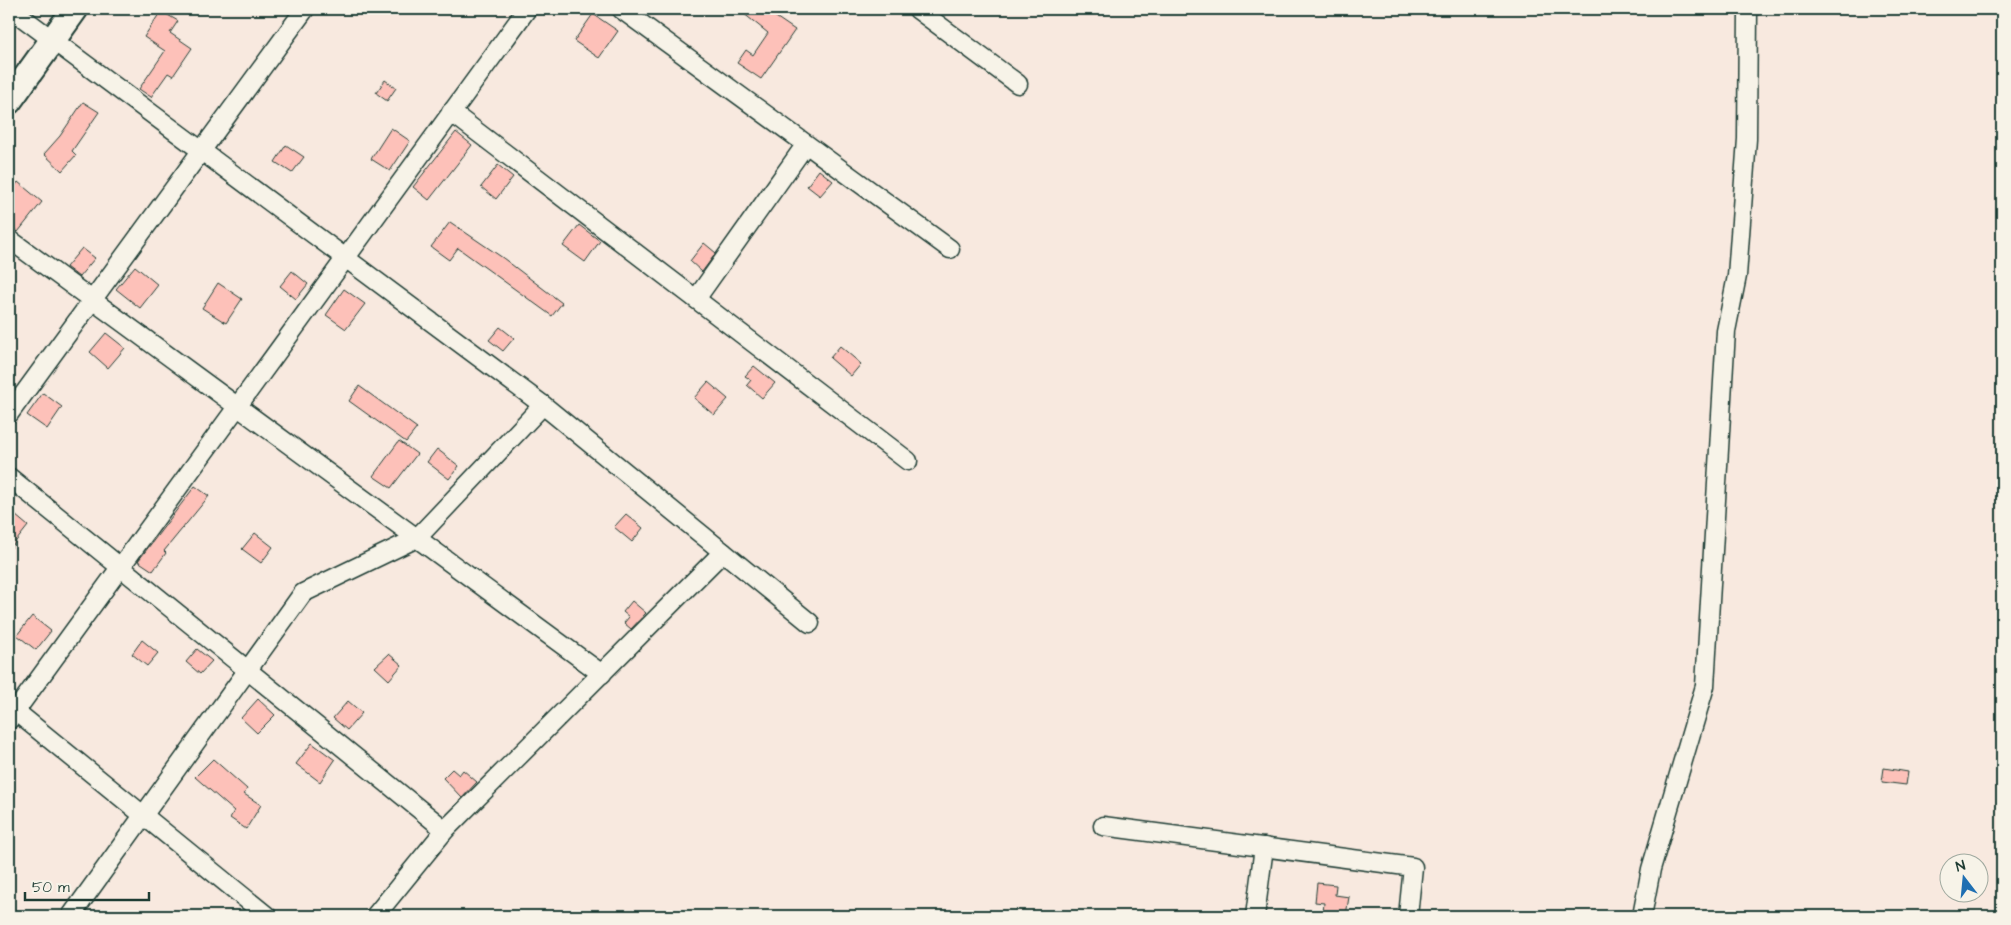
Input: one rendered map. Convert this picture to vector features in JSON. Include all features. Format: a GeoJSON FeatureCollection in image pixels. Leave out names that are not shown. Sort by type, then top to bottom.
{"type":"FeatureCollection","features":[{"type":"Feature","properties":{"kind":"main road"},"geometry":{"type":"LineString","coordinates":[[9,101],[75,9]]}},
{"type":"Feature","properties":{"kind":"street"},"geometry":{"type":"LineString","coordinates":[[11,9],[543,405],[810,623]]}},
{"type":"Feature","properties":{"kind":"street"},"geometry":{"type":"LineString","coordinates":[[9,414],[305,9]]}},
{"type":"Feature","properties":{"kind":"street"},"geometry":{"type":"LineString","coordinates":[[267,916],[143,815],[11,712],[120,567],[527,9]]}},
{"type":"Feature","properties":{"kind":"street"},"geometry":{"type":"LineString","coordinates":[[621,9],[950,249]]}},
{"type":"Feature","properties":{"kind":"street"},"geometry":{"type":"LineString","coordinates":[[917,9],[1018,84]]}},
{"type":"Feature","properties":{"kind":"street"},"geometry":{"type":"LineString","coordinates":[[1642,916],[1651,869],[1705,686],[1726,331],[1737,276],[1745,168],[1748,9]]}},
{"type":"Feature","properties":{"kind":"street"},"geometry":{"type":"LineString","coordinates":[[451,112],[908,461]]}},
{"type":"Feature","properties":{"kind":"street"},"geometry":{"type":"LineString","coordinates":[[696,299],[806,144]]}},
{"type":"Feature","properties":{"kind":"street"},"geometry":{"type":"LineString","coordinates":[[9,239],[602,674]]}},
{"type":"Feature","properties":{"kind":"street"},"geometry":{"type":"LineString","coordinates":[[71,916],[303,593],[417,538],[543,405]]}},
{"type":"Feature","properties":{"kind":"street"},"geometry":{"type":"LineString","coordinates":[[9,477],[445,830]]}},
{"type":"Feature","properties":{"kind":"street"},"geometry":{"type":"LineString","coordinates":[[375,916],[445,830],[724,552]]}},
{"type":"Feature","properties":{"kind":"street"},"geometry":{"type":"LineString","coordinates":[[1103,826],[1413,867],[1408,916]]}},
{"type":"Feature","properties":{"kind":"street"},"geometry":{"type":"LineString","coordinates":[[1255,916],[1264,847]]}},
{"type":"Feature","properties":{"kind":"building"},"geometry":{"type":"Polygon","coordinates":[[[738,9],[764,9],[795,30],[761,79],[737,63],[746,50],[753,55],[768,33],[738,9]]]}},
{"type":"Feature","properties":{"kind":"building"},"geometry":{"type":"Polygon","coordinates":[[[161,11],[178,21],[170,33],[192,48],[173,76],[168,73],[151,97],[139,89],[165,51],[144,37],[161,11]]]}},
{"type":"Feature","properties":{"kind":"building"},"geometry":{"type":"Polygon","coordinates":[[[593,14],[618,31],[599,58],[574,41],[593,14]]]}},
{"type":"Feature","properties":{"kind":"building"},"geometry":{"type":"Polygon","coordinates":[[[385,80],[396,88],[387,101],[376,93],[385,80]]]}},
{"type":"Feature","properties":{"kind":"building"},"geometry":{"type":"Polygon","coordinates":[[[83,102],[99,112],[72,151],[76,155],[62,171],[44,154],[60,136],[83,102]]]}},
{"type":"Feature","properties":{"kind":"building"},"geometry":{"type":"Polygon","coordinates":[[[391,128],[410,141],[390,171],[371,159],[391,128]]]}},
{"type":"Feature","properties":{"kind":"building"},"geometry":{"type":"Polygon","coordinates":[[[456,132],[472,145],[429,200],[413,187],[456,132]]]}},
{"type":"Feature","properties":{"kind":"building"},"geometry":{"type":"Polygon","coordinates":[[[286,145],[304,157],[292,173],[275,162],[286,145]]]}},
{"type":"Feature","properties":{"kind":"building"},"geometry":{"type":"Polygon","coordinates":[[[498,165],[513,177],[496,199],[481,187],[498,165]]]}},
{"type":"Feature","properties":{"kind":"building"},"geometry":{"type":"Polygon","coordinates":[[[819,170],[833,181],[820,196],[807,186],[819,170]]]}},
{"type":"Feature","properties":{"kind":"building"},"geometry":{"type":"Polygon","coordinates":[[[18,182],[42,202],[18,232],[9,224],[9,194],[18,182]]]}},
{"type":"Feature","properties":{"kind":"building"},"geometry":{"type":"Polygon","coordinates":[[[450,222],[503,258],[562,303],[552,316],[458,248],[449,260],[431,247],[450,222]]]}},
{"type":"Feature","properties":{"kind":"building"},"geometry":{"type":"Polygon","coordinates":[[[579,225],[600,241],[585,262],[563,246],[579,225]]]}},
{"type":"Feature","properties":{"kind":"building"},"geometry":{"type":"Polygon","coordinates":[[[704,243],[716,253],[702,272],[690,261],[704,243]]]}},
{"type":"Feature","properties":{"kind":"building"},"geometry":{"type":"Polygon","coordinates":[[[82,248],[95,258],[79,277],[66,267],[82,248]]]}},
{"type":"Feature","properties":{"kind":"building"},"geometry":{"type":"Polygon","coordinates":[[[135,266],[158,285],[140,308],[116,289],[135,266]]]}},
{"type":"Feature","properties":{"kind":"building"},"geometry":{"type":"Polygon","coordinates":[[[292,271],[308,284],[296,299],[280,286],[292,271]]]}},
{"type":"Feature","properties":{"kind":"building"},"geometry":{"type":"Polygon","coordinates":[[[218,283],[242,299],[226,323],[202,308],[218,283]]]}},
{"type":"Feature","properties":{"kind":"building"},"geometry":{"type":"Polygon","coordinates":[[[344,289],[365,304],[346,329],[326,315],[344,289]]]}},
{"type":"Feature","properties":{"kind":"building"},"geometry":{"type":"Polygon","coordinates":[[[500,327],[514,338],[503,351],[489,340],[500,327]]]}},
{"type":"Feature","properties":{"kind":"building"},"geometry":{"type":"Polygon","coordinates":[[[106,333],[125,348],[108,368],[90,352],[106,333]]]}},
{"type":"Feature","properties":{"kind":"building"},"geometry":{"type":"Polygon","coordinates":[[[840,346],[861,364],[851,376],[830,358],[840,346]]]}},
{"type":"Feature","properties":{"kind":"building"},"geometry":{"type":"Polygon","coordinates":[[[754,366],[775,383],[762,398],[747,385],[751,380],[745,376],[754,366]]]}},
{"type":"Feature","properties":{"kind":"building"},"geometry":{"type":"Polygon","coordinates":[[[708,382],[728,399],[714,415],[694,398],[708,382]]]}},
{"type":"Feature","properties":{"kind":"building"},"geometry":{"type":"Polygon","coordinates":[[[359,386],[417,428],[406,442],[349,401],[359,386]]]}},
{"type":"Feature","properties":{"kind":"building"},"geometry":{"type":"Polygon","coordinates":[[[43,393],[62,407],[47,429],[27,415],[43,393]]]}},
{"type":"Feature","properties":{"kind":"building"},"geometry":{"type":"Polygon","coordinates":[[[399,441],[417,454],[391,488],[373,476],[399,441]]]}},
{"type":"Feature","properties":{"kind":"building"},"geometry":{"type":"Polygon","coordinates":[[[437,449],[459,466],[449,479],[427,462],[437,449]]]}},
{"type":"Feature","properties":{"kind":"building"},"geometry":{"type":"Polygon","coordinates":[[[195,486],[209,496],[164,551],[166,553],[153,571],[138,561],[195,486]]]}},
{"type":"Feature","properties":{"kind":"building"},"geometry":{"type":"Polygon","coordinates":[[[626,514],[643,528],[632,542],[614,527],[626,514]]]}},
{"type":"Feature","properties":{"kind":"building"},"geometry":{"type":"Polygon","coordinates":[[[15,515],[28,526],[9,550],[9,523],[15,515]]]}},
{"type":"Feature","properties":{"kind":"building"},"geometry":{"type":"Polygon","coordinates":[[[255,533],[273,547],[261,563],[242,549],[255,533]]]}},
{"type":"Feature","properties":{"kind":"building"},"geometry":{"type":"Polygon","coordinates":[[[632,601],[646,613],[631,629],[624,623],[629,617],[623,612],[632,601]]]}},
{"type":"Feature","properties":{"kind":"building"},"geometry":{"type":"Polygon","coordinates":[[[32,616],[51,631],[36,650],[17,635],[32,616]]]}},
{"type":"Feature","properties":{"kind":"building"},"geometry":{"type":"Polygon","coordinates":[[[142,640],[158,653],[147,666],[132,654],[142,640]]]}},
{"type":"Feature","properties":{"kind":"building"},"geometry":{"type":"Polygon","coordinates":[[[197,649],[212,661],[200,674],[186,662],[197,649]]]}},
{"type":"Feature","properties":{"kind":"building"},"geometry":{"type":"Polygon","coordinates":[[[389,654],[402,665],[389,680],[375,667],[389,654]]]}},
{"type":"Feature","properties":{"kind":"building"},"geometry":{"type":"Polygon","coordinates":[[[258,699],[275,715],[257,733],[241,718],[258,699]]]}},
{"type":"Feature","properties":{"kind":"building"},"geometry":{"type":"Polygon","coordinates":[[[348,701],[362,713],[347,730],[333,718],[348,701]]]}},
{"type":"Feature","properties":{"kind":"building"},"geometry":{"type":"Polygon","coordinates":[[[312,743],[335,760],[320,782],[296,764],[312,743]]]}},
{"type":"Feature","properties":{"kind":"building"},"geometry":{"type":"Polygon","coordinates":[[[213,759],[247,789],[244,794],[261,805],[246,829],[230,818],[234,811],[195,777],[213,759]]]}},
{"type":"Feature","properties":{"kind":"building"},"geometry":{"type":"Polygon","coordinates":[[[1884,768],[1908,772],[1906,785],[1882,782],[1884,768]]]}},
{"type":"Feature","properties":{"kind":"building"},"geometry":{"type":"Polygon","coordinates":[[[452,769],[459,775],[463,770],[477,782],[462,798],[443,778],[452,769]]]}},
{"type":"Feature","properties":{"kind":"building"},"geometry":{"type":"Polygon","coordinates":[[[1317,883],[1336,885],[1335,895],[1349,897],[1346,915],[1323,912],[1324,903],[1315,902],[1317,883]]]}}]}
